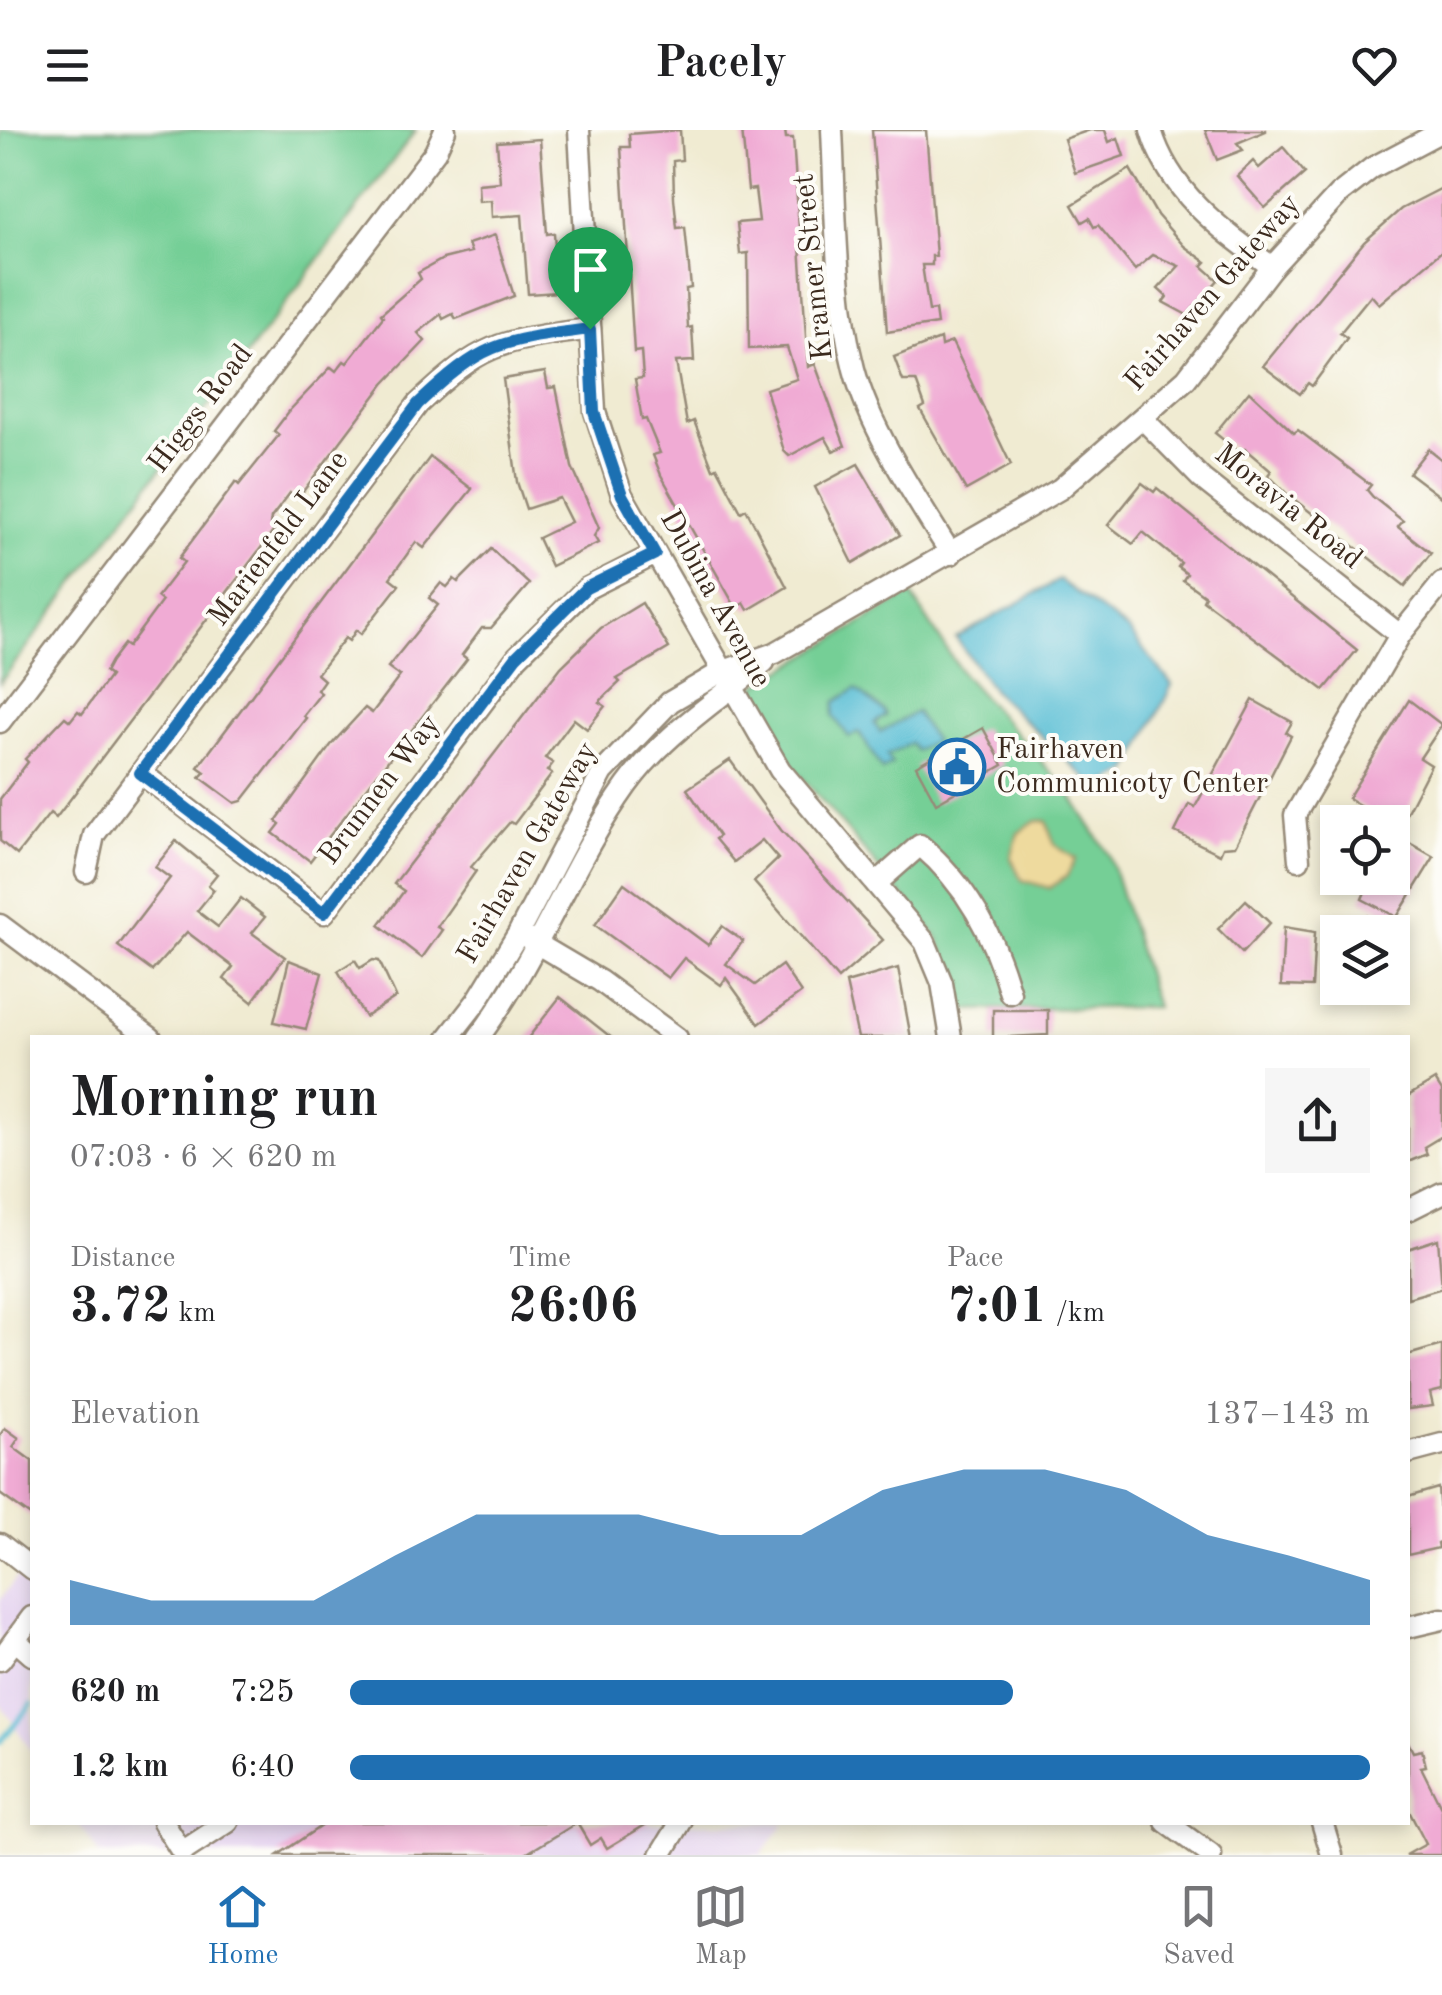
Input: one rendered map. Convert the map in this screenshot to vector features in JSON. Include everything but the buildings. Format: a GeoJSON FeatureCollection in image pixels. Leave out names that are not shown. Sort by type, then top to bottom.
{"type":"FeatureCollection","features":[{"type":"Feature","properties":{"kind":"street","name":"Higgs Road"},"geometry":{"type":"LineString","coordinates":[[0,722],[435,152],[445,130]]}},
{"type":"Feature","properties":{"kind":"street","name":"Dubina Avenue"},"geometry":{"type":"LineString","coordinates":[[579,130],[594,412],[622,495],[726,680],[795,791],[878,882],[925,942],[942,983],[950,1035]]}},
{"type":"Feature","properties":{"kind":"street","name":"Kramer Street"},"geometry":{"type":"LineString","coordinates":[[832,130],[840,281],[854,371],[882,438],[951,554]]}},
{"type":"Feature","properties":{"kind":"street"},"geometry":{"type":"LineString","coordinates":[[1151,130],[1184,192],[1220,230],[1272,267]]}},
{"type":"Feature","properties":{"kind":"street","name":"Fairhaven Gateway"},"geometry":{"type":"LineString","coordinates":[[450,1035],[477,1001],[518,934],[603,772],[670,702],[726,680],[1060,489],[1143,419],[1210,351],[1272,267],[1350,186],[1372,168],[1441,131]]}},
{"type":"Feature","properties":{"kind":"street","name":"Marienfeld Lane"},"geometry":{"type":"LineString","coordinates":[[86,872],[94,835],[418,404],[464,360],[511,339],[590,329]]}},
{"type":"Feature","properties":{"kind":"street","name":"Moravia Road"},"geometry":{"type":"LineString","coordinates":[[1143,419],[1202,479],[1400,635]]}},
{"type":"Feature","properties":{"kind":"street","name":"Brunnen Way"},"geometry":{"type":"LineString","coordinates":[[140,773],[324,913],[516,657],[586,588],[655,554]]}},
{"type":"Feature","properties":{"kind":"street"},"geometry":{"type":"LineString","coordinates":[[1299,860],[1295,814],[1400,635],[1442,583]]}},
{"type":"Feature","properties":{"kind":"street","name":"Fairhaven Gateway"},"geometry":{"type":"LineString","coordinates":[[480,1035],[538,944],[626,787],[726,680]]}},
{"type":"Feature","properties":{"kind":"street"},"geometry":{"type":"LineString","coordinates":[[878,882],[920,845],[948,869],[971,902],[1010,993]]}},
{"type":"Feature","properties":{"kind":"street"},"geometry":{"type":"LineString","coordinates":[[0,924],[147,1035]]}},
{"type":"Feature","properties":{"kind":"street"},"geometry":{"type":"LineString","coordinates":[[518,934],[673,1035]]}},
{"type":"Feature","properties":{"kind":"street"},"geometry":{"type":"LineString","coordinates":[[1410,1209],[1442,1192]]}},
{"type":"Feature","properties":{"kind":"street"},"geometry":{"type":"LineString","coordinates":[[1410,1453],[1442,1444]]}},
{"type":"Feature","properties":{"kind":"street"},"geometry":{"type":"LineString","coordinates":[[0,1544],[30,1566]]}},
{"type":"Feature","properties":{"kind":"street"},"geometry":{"type":"LineString","coordinates":[[1410,1627],[1442,1619]]}},
{"type":"Feature","properties":{"kind":"street"},"geometry":{"type":"LineString","coordinates":[[0,1660],[30,1620]]}},
{"type":"Feature","properties":{"kind":"street"},"geometry":{"type":"LineString","coordinates":[[14,1640],[30,1653]]}},
{"type":"Feature","properties":{"kind":"street"},"geometry":{"type":"LineString","coordinates":[[166,1825],[182,1852],[223,1825]]}},
{"type":"Feature","properties":{"kind":"street"},"geometry":{"type":"LineString","coordinates":[[662,1855],[679,1825]]}},
{"type":"Feature","properties":{"kind":"street"},"geometry":{"type":"LineString","coordinates":[[1170,1825],[1211,1855]]}},
{"type":"Feature","properties":{"kind":"street"},"geometry":{"type":"LineString","coordinates":[[1323,1825],[1332,1855]]}},
{"type":"Feature","properties":{"kind":"shaded area"},"geometry":{"type":"Polygon","coordinates":[[[30,1560],[30,1749],[0,1703],[0,1600],[30,1560]]]}},
{"type":"Feature","properties":{"kind":"shaded area"},"geometry":{"type":"Polygon","coordinates":[[[79,1825],[784,1825],[761,1855],[99,1855],[79,1825]]]}},
{"type":"Feature","properties":{"kind":"green space"},"geometry":{"type":"Polygon","coordinates":[[[0,130],[416,130],[0,683],[0,130]]]}},
{"type":"Feature","properties":{"kind":"green space"},"geometry":{"type":"Polygon","coordinates":[[[911,594],[963,675],[1068,791],[1109,855],[1156,1007],[959,1010],[951,971],[938,938],[789,762],[752,707],[755,686],[911,594]]]}},
{"type":"Feature","properties":{"kind":"sand"},"geometry":{"type":"Polygon","coordinates":[[[1036,821],[1046,821],[1055,845],[1076,859],[1066,877],[1049,888],[1022,880],[1011,858],[1018,833],[1036,821]]]}},
{"type":"Feature","properties":{"kind":"water"},"geometry":{"type":"Polygon","coordinates":[[[1059,580],[1128,630],[1172,685],[1129,771],[1097,788],[994,692],[956,638],[1059,580]]]}},
{"type":"Feature","properties":{"kind":"water"},"geometry":{"type":"Polygon","coordinates":[[[856,689],[884,711],[886,716],[874,723],[880,732],[916,712],[934,741],[916,751],[910,743],[887,756],[892,764],[882,770],[859,732],[849,737],[833,716],[835,702],[856,689]]]}},
{"type":"Feature","properties":{"kind":"waterway"},"geometry":{"type":"LineString","coordinates":[[0,1742],[30,1706]]}},
{"type":"Feature","properties":{"kind":"place","name":"Fairhaven Communicoty Center"},"geometry":{"type":"Point","coordinates":[957,767]}},
{"type":"Feature","properties":{"kind":"route"},"geometry":{"type":"LineString","coordinates":[[590,329],[594,412],[622,495],[655,554],[586,588],[516,657],[324,913],[140,773],[418,404],[464,360],[511,339],[590,329]]}}]}
